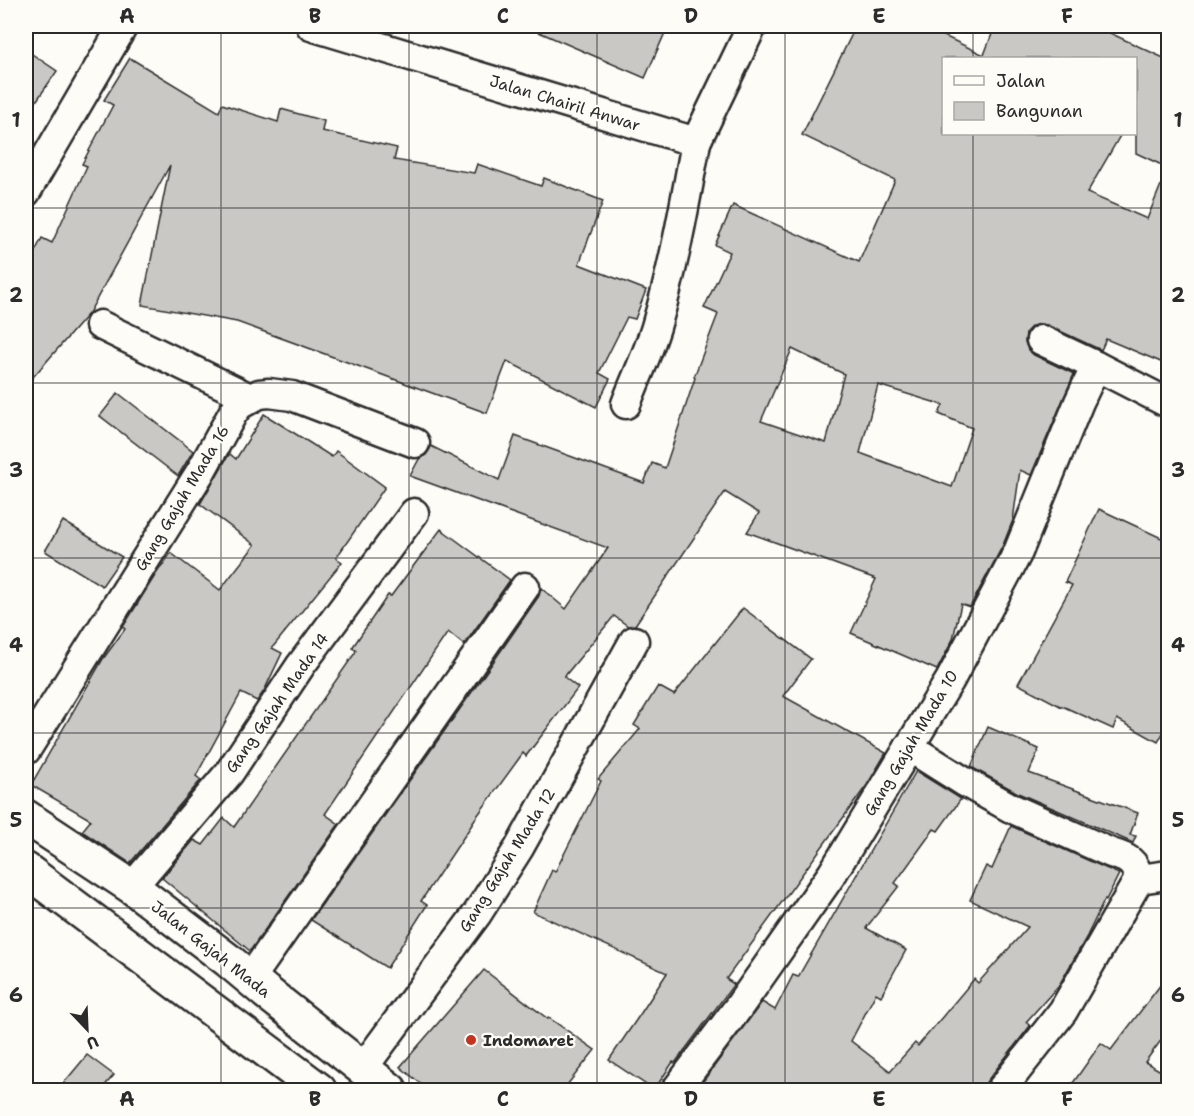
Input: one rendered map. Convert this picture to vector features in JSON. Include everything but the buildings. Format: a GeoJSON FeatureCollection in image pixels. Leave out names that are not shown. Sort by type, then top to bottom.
{"type":"FeatureCollection","features":[{"type":"Feature","properties":{"kind":"street"},"geometry":{"type":"LineString","coordinates":[[26,192],[123,26]]}},
{"type":"Feature","properties":{"kind":"street","name":"Jalan Chairil Anwar"},"geometry":{"type":"LineString","coordinates":[[311,26],[696,142]]}},
{"type":"Feature","properties":{"kind":"street"},"geometry":{"type":"LineString","coordinates":[[626,404],[655,329],[678,241],[696,142],[752,26]]}},
{"type":"Feature","properties":{"kind":"street"},"geometry":{"type":"LineString","coordinates":[[100,325],[250,398],[269,393],[292,396],[415,442]]}},
{"type":"Feature","properties":{"kind":"street"},"geometry":{"type":"LineString","coordinates":[[1041,340],[1168,403]]}},
{"type":"Feature","properties":{"kind":"street","name":"Gang Gajah Mada 10"},"geometry":{"type":"LineString","coordinates":[[676,1090],[738,1008],[832,874],[950,680],[1017,552],[1096,366]]}},
{"type":"Feature","properties":{"kind":"street","name":"Gang Gajah Mada 16"},"geometry":{"type":"LineString","coordinates":[[26,750],[201,471],[233,413],[250,398]]}},
{"type":"Feature","properties":{"kind":"street","name":"Gang Gajah Mada 14"},"geometry":{"type":"LineString","coordinates":[[132,887],[229,773],[301,665],[414,513]]}},
{"type":"Feature","properties":{"kind":"street"},"geometry":{"type":"LineString","coordinates":[[250,979],[525,587]]}},
{"type":"Feature","properties":{"kind":"street","name":"Gang Gajah Mada 12"},"geometry":{"type":"LineString","coordinates":[[363,1068],[477,914],[519,848],[634,641]]}},
{"type":"Feature","properties":{"kind":"street"},"geometry":{"type":"LineString","coordinates":[[909,747],[1011,808],[1111,853],[1128,858],[1137,870],[1139,879],[1063,1011],[1001,1090]]}},
{"type":"Feature","properties":{"kind":"street","name":"Jalan Gajah Mada"},"geometry":{"type":"LineString","coordinates":[[26,817],[132,887],[390,1090]]}},
{"type":"Feature","properties":{"kind":"street"},"geometry":{"type":"LineString","coordinates":[[26,870],[309,1087]]}},
{"type":"Feature","properties":{"kind":"street"},"geometry":{"type":"LineString","coordinates":[[1139,879],[1168,875]]}},
{"type":"Feature","properties":{"kind":"place","name":"Indomaret"},"geometry":{"type":"Point","coordinates":[471,1040]}}]}
